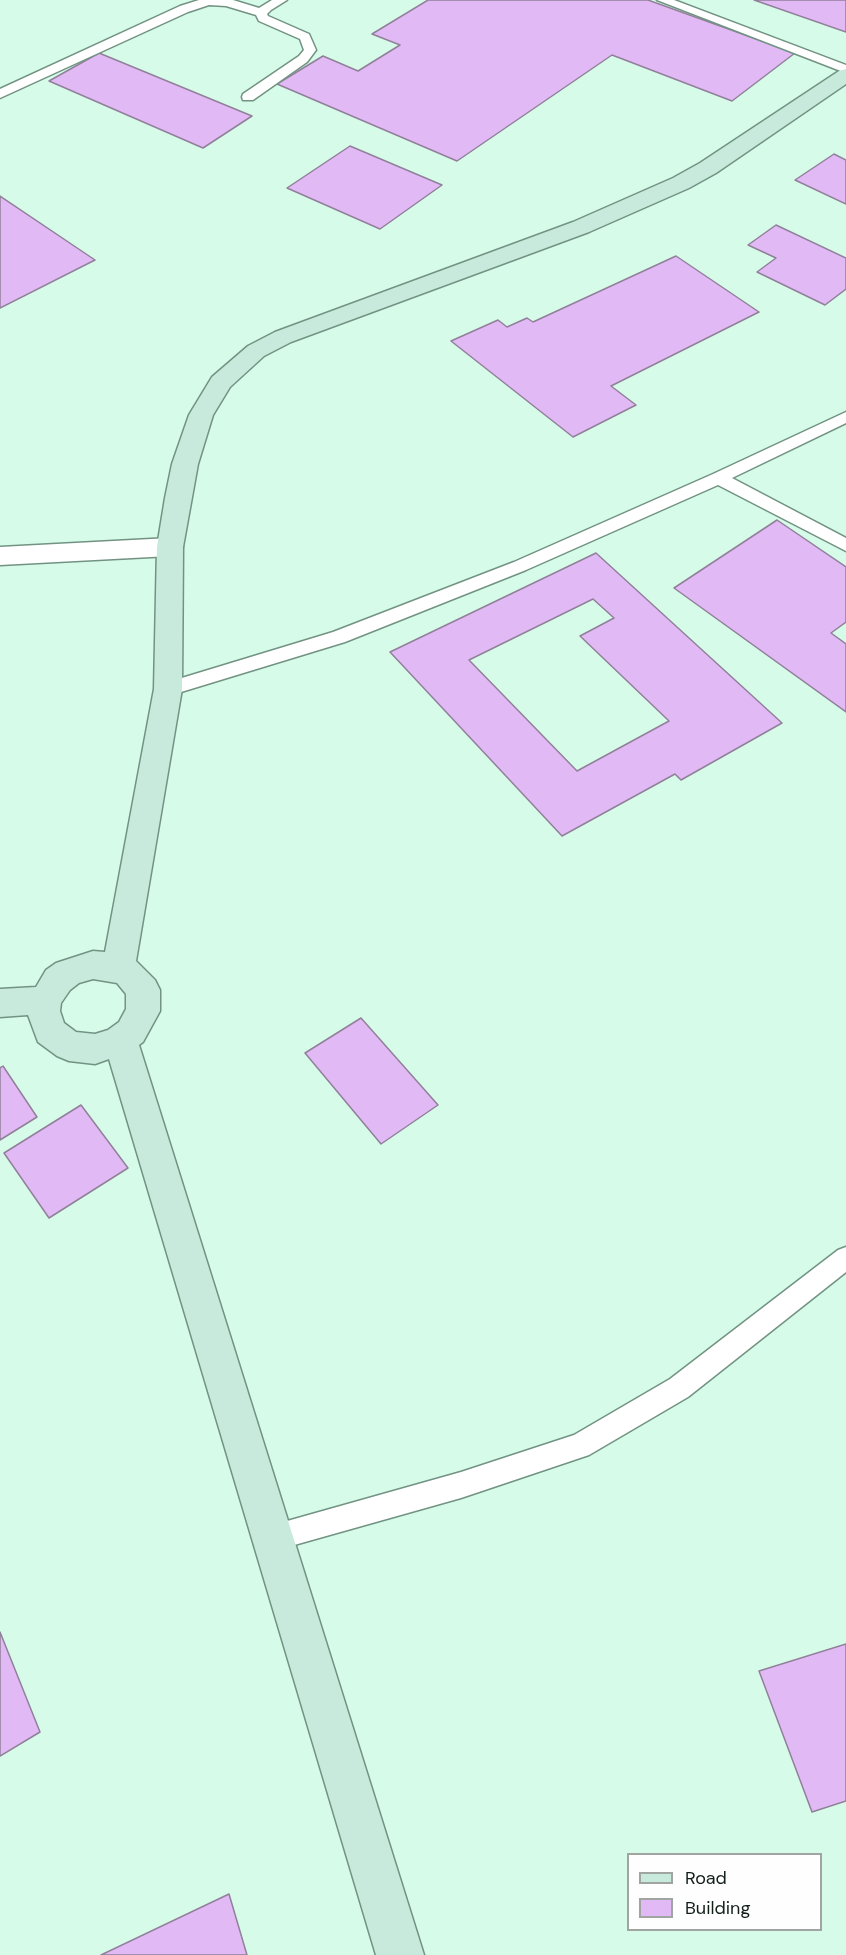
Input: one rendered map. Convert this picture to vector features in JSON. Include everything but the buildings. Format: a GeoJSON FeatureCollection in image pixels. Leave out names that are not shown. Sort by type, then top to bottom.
{"type":"FeatureCollection","features":[{"type":"Feature","properties":{"kind":"street"},"geometry":{"type":"LineString","coordinates":[[118,967],[168,689],[170,547],[185,464],[201,416],[221,381],[256,351],[282,337],[581,227],[655,196],[708,168],[846,75]]}},
{"type":"Feature","properties":{"kind":"street"},"geometry":{"type":"LineString","coordinates":[[0,556],[170,547]]}},
{"type":"Feature","properties":{"kind":"street"},"geometry":{"type":"LineString","coordinates":[[93,964],[118,967],[137,980],[144,1000],[143,1011],[138,1022],[120,1040],[95,1049],[69,1046],[50,1032],[43,1011],[45,1000],[58,980],[68,972],[93,964]]}},
{"type":"Feature","properties":{"kind":"street"},"geometry":{"type":"LineString","coordinates":[[0,1003],[45,1000]]}},
{"type":"Feature","properties":{"kind":"street"},"geometry":{"type":"LineString","coordinates":[[120,1040],[400,1955]]}},
{"type":"Feature","properties":{"kind":"lane"},"geometry":{"type":"LineString","coordinates":[[261,13],[281,0]]}},
{"type":"Feature","properties":{"kind":"lane"},"geometry":{"type":"LineString","coordinates":[[663,0],[846,69]]}},
{"type":"Feature","properties":{"kind":"lane"},"geometry":{"type":"LineString","coordinates":[[0,94],[184,9],[208,2],[227,2],[261,13],[263,18],[305,37],[310,50],[303,59],[248,97]]}},
{"type":"Feature","properties":{"kind":"lane"},"geometry":{"type":"LineString","coordinates":[[168,689],[339,638],[520,566],[719,478],[846,417]]}},
{"type":"Feature","properties":{"kind":"lane"},"geometry":{"type":"LineString","coordinates":[[719,478],[846,545]]}},
{"type":"Feature","properties":{"kind":"lane"},"geometry":{"type":"LineString","coordinates":[[273,1538],[461,1485],[580,1446],[679,1388],[846,1258]]}}]}
